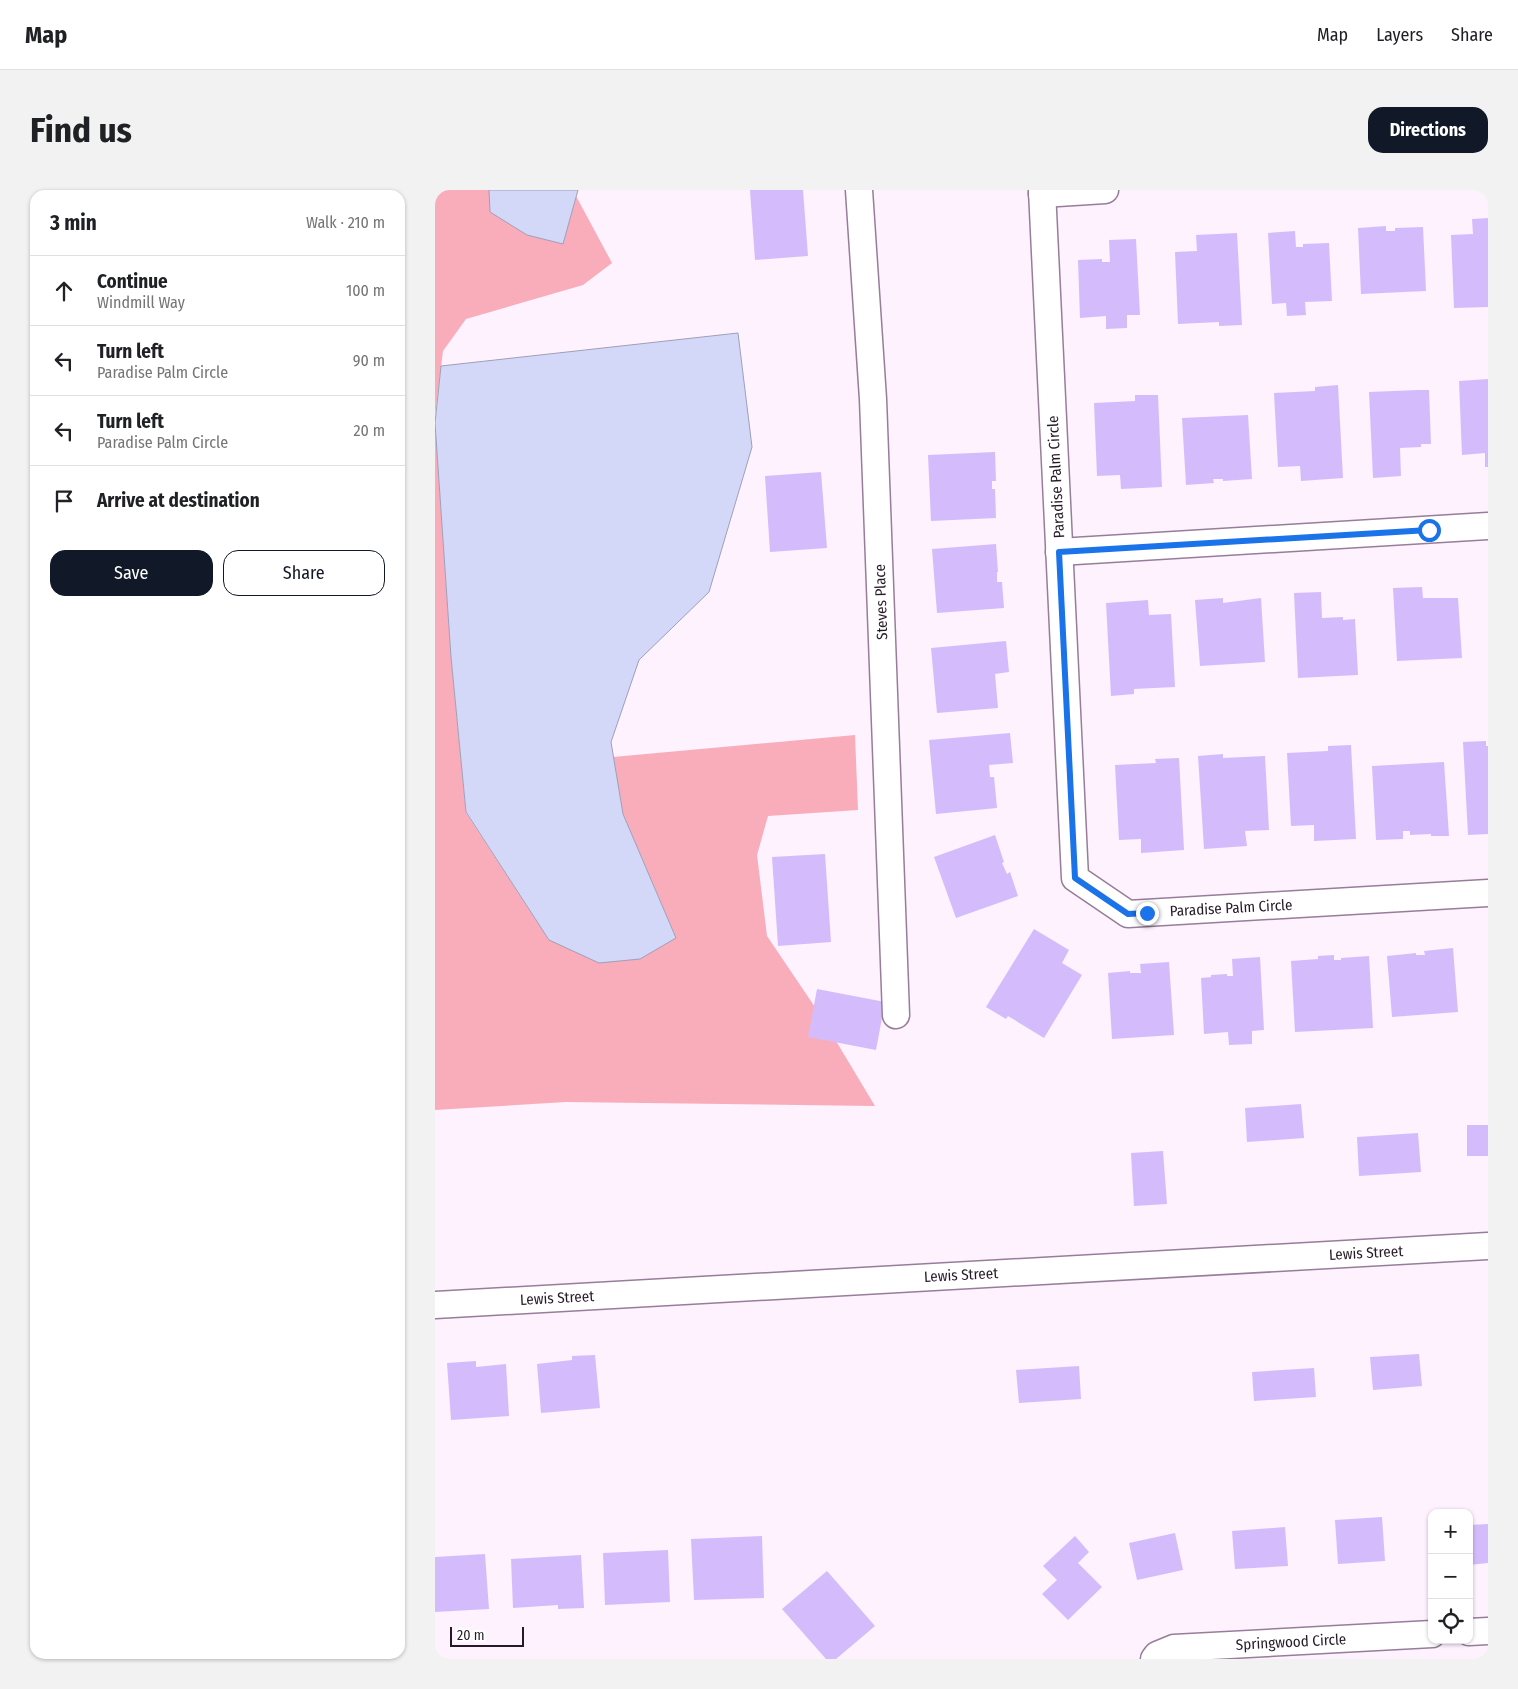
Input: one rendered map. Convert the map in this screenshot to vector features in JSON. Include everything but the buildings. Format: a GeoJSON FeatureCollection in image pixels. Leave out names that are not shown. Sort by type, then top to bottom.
{"type":"FeatureCollection","features":[{"type":"Feature","properties":{"kind":"street","name":"Steves Place"},"geometry":{"type":"LineString","coordinates":[[859,190],[873,400],[896,1015]]}},
{"type":"Feature","properties":{"kind":"street"},"geometry":{"type":"LineString","coordinates":[[1042,192],[1105,190]]}},
{"type":"Feature","properties":{"kind":"street","name":"Paradise Palm Circle"},"geometry":{"type":"LineString","coordinates":[[1042,192],[1075,878],[1128,914],[1488,893]]}},
{"type":"Feature","properties":{"kind":"street"},"geometry":{"type":"LineString","coordinates":[[1059,552],[1488,526]]}},
{"type":"Feature","properties":{"kind":"street","name":"Lewis Street"},"geometry":{"type":"LineString","coordinates":[[435,1305],[1488,1246]]}},
{"type":"Feature","properties":{"kind":"street"},"geometry":{"type":"LineString","coordinates":[[1473,1632],[1488,1631]]}},
{"type":"Feature","properties":{"kind":"street","name":"Springwood Circle"},"geometry":{"type":"LineString","coordinates":[[1154,1659],[1157,1655],[1174,1648],[1428,1634]]}},
{"type":"Feature","properties":{"kind":"shaded area"},"geometry":{"type":"Polygon","coordinates":[[[435,190],[489,190],[490,212],[562,244],[576,196],[612,263],[583,285],[466,319],[443,351],[435,416],[435,190]]]}},
{"type":"Feature","properties":{"kind":"shaded area"},"geometry":{"type":"Polygon","coordinates":[[[435,423],[451,657],[466,813],[549,940],[676,938],[623,814],[613,757],[855,735],[858,810],[768,816],[757,855],[767,936],[821,1016],[875,1106],[566,1102],[435,1110],[435,423]]]}},
{"type":"Feature","properties":{"kind":"water"},"geometry":{"type":"Polygon","coordinates":[[[489,190],[578,190],[563,244],[527,235],[490,212],[489,190]]]}},
{"type":"Feature","properties":{"kind":"water"},"geometry":{"type":"Polygon","coordinates":[[[738,333],[752,447],[709,592],[639,660],[611,742],[623,814],[676,938],[640,959],[599,963],[549,940],[466,812],[451,657],[435,423],[441,366],[738,333]]]}},
{"type":"Feature","properties":{"kind":"route"},"geometry":{"type":"LineString","coordinates":[[1147,913],[1128,914],[1075,878],[1059,552],[1429,530]]}}]}
